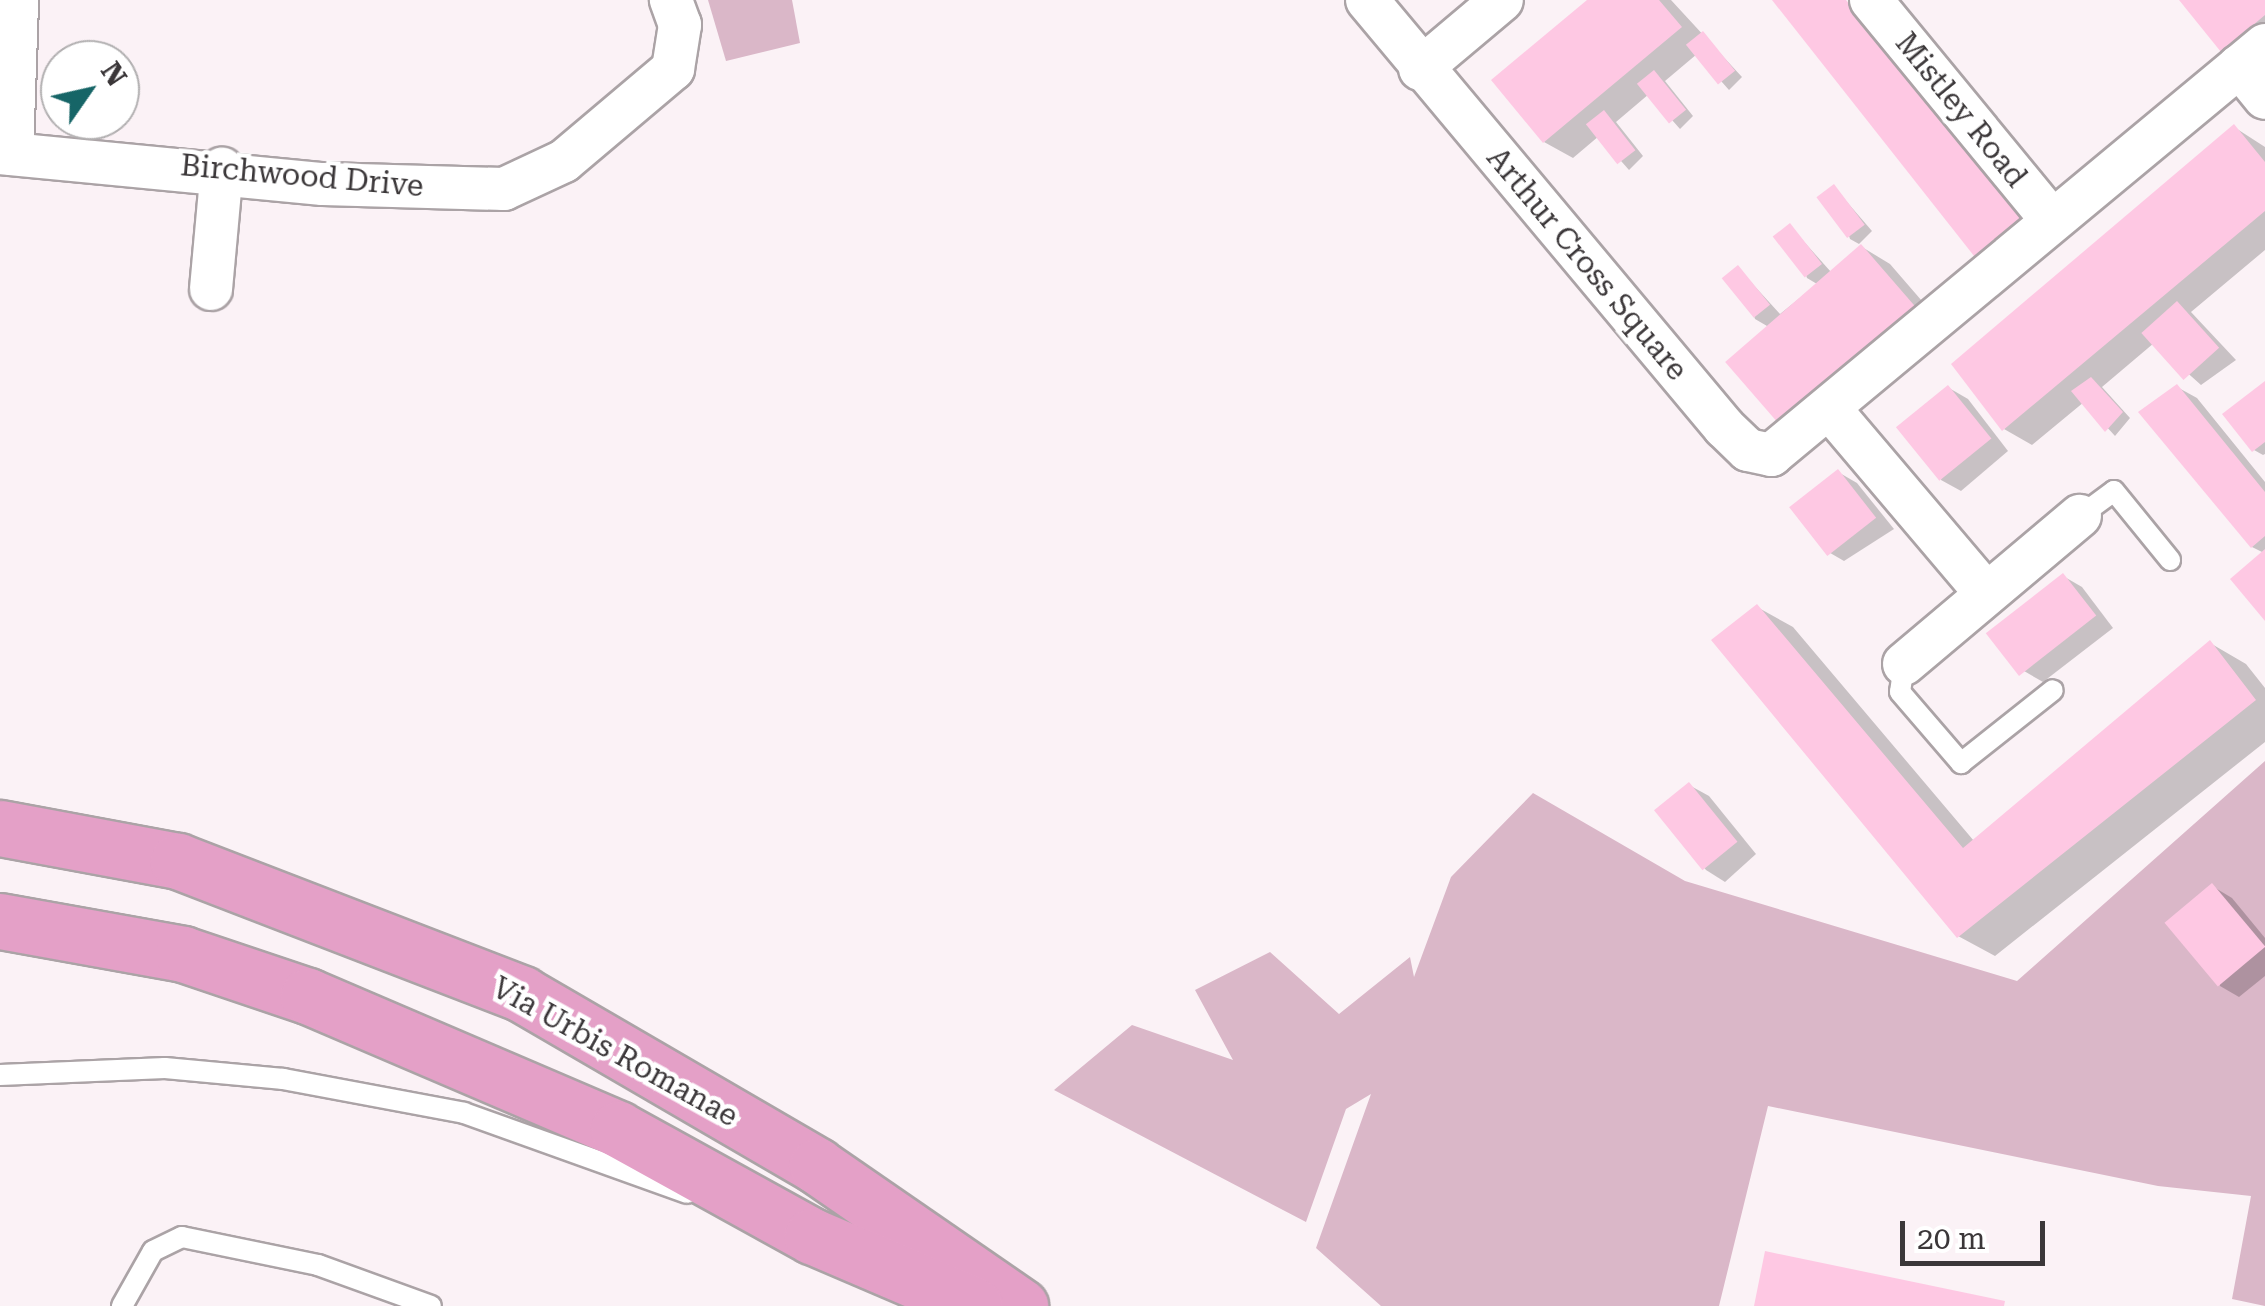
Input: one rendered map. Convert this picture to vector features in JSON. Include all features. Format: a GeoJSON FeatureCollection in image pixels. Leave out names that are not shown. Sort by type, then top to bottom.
{"type":"FeatureCollection","features":[{"type":"Feature","properties":{"kind":"main road","name":"Via Urbis Romanae"},"geometry":{"type":"LineString","coordinates":[[0,828],[178,860],[522,994],[817,1166],[1020,1306]]}},
{"type":"Feature","properties":{"kind":"main road"},"geometry":{"type":"LineString","coordinates":[[0,921],[183,954],[308,996],[618,1129],[812,1236],[975,1306]]}},
{"type":"Feature","properties":{"kind":"street"},"geometry":{"type":"LineString","coordinates":[[6,153],[17,0]]}},
{"type":"Feature","properties":{"kind":"street","name":"Birchwood Drive"},"geometry":{"type":"LineString","coordinates":[[6,153],[222,169],[323,184],[504,189],[564,161],[674,69],[680,25],[671,0]]}},
{"type":"Feature","properties":{"kind":"street","name":"Arthur Cross Square"},"geometry":{"type":"LineString","coordinates":[[1367,0],[1420,69],[1748,450],[1771,454],[2052,220],[2256,70]]}},
{"type":"Feature","properties":{"kind":"street"},"geometry":{"type":"LineString","coordinates":[[1420,69],[1502,0]]}},
{"type":"Feature","properties":{"kind":"street","name":"Mistley Road"},"geometry":{"type":"LineString","coordinates":[[1871,0],[2052,220]]}},
{"type":"Feature","properties":{"kind":"street"},"geometry":{"type":"LineString","coordinates":[[211,290],[222,169]]}},
{"type":"Feature","properties":{"kind":"street"},"geometry":{"type":"LineString","coordinates":[[1829,408],[1986,592]]}},
{"type":"Feature","properties":{"kind":"street"},"geometry":{"type":"LineString","coordinates":[[1904,664],[2080,516]]}},
{"type":"Feature","properties":{"kind":"lane"},"geometry":{"type":"LineString","coordinates":[[2080,516],[2114,491],[2170,560]]}},
{"type":"Feature","properties":{"kind":"lane"},"geometry":{"type":"LineString","coordinates":[[1904,664],[1900,692],[1962,763],[2053,690]]}},
{"type":"Feature","properties":{"kind":"lane"},"geometry":{"type":"LineString","coordinates":[[0,1074],[165,1068],[283,1079],[464,1113],[812,1236]]}},
{"type":"Feature","properties":{"kind":"lane"},"geometry":{"type":"LineString","coordinates":[[122,1306],[154,1251],[182,1236],[318,1265],[430,1306]]}},
{"type":"Feature","properties":{"kind":"shaded area"},"geometry":{"type":"Polygon","coordinates":[[[708,0],[792,0],[800,43],[726,61],[708,0]]]}},
{"type":"Feature","properties":{"kind":"shaded area"},"geometry":{"type":"Polygon","coordinates":[[[2265,761],[2265,1306],[2232,1299],[2251,1196],[2158,1186],[1768,1106],[1719,1306],[1381,1306],[1316,1248],[1371,1094],[1346,1109],[1306,1222],[1054,1090],[1132,1025],[1233,1060],[1195,990],[1270,952],[1339,1014],[1410,957],[1414,977],[1451,877],[1533,793],[1685,881],[2017,981],[2265,761]]]}},
{"type":"Feature","properties":{"kind":"building"},"geometry":{"type":"Polygon","coordinates":[[[1587,0],[1659,0],[1682,27],[1543,143],[1491,80],[1587,0]]]}},
{"type":"Feature","properties":{"kind":"building"},"geometry":{"type":"Polygon","coordinates":[[[1772,0],[1846,0],[2025,220],[1978,261],[1772,0]]]}},
{"type":"Feature","properties":{"kind":"building"},"geometry":{"type":"Polygon","coordinates":[[[2179,0],[2265,0],[2265,15],[2221,52],[2179,0]]]}},
{"type":"Feature","properties":{"kind":"building"},"geometry":{"type":"Polygon","coordinates":[[[1703,31],[1735,71],[1718,84],[1686,45],[1703,31]]]}},
{"type":"Feature","properties":{"kind":"building"},"geometry":{"type":"Polygon","coordinates":[[[1654,70],[1686,110],[1669,123],[1637,84],[1654,70]]]}},
{"type":"Feature","properties":{"kind":"building"},"geometry":{"type":"Polygon","coordinates":[[[1604,110],[1635,150],[1617,164],[1586,124],[1604,110]]]}},
{"type":"Feature","properties":{"kind":"building"},"geometry":{"type":"Polygon","coordinates":[[[2234,124],[2265,162],[2265,211],[2002,431],[1951,364],[2234,124]]]}},
{"type":"Feature","properties":{"kind":"building"},"geometry":{"type":"Polygon","coordinates":[[[1834,184],[1865,225],[1847,238],[1816,197],[1834,184]]]}},
{"type":"Feature","properties":{"kind":"building"},"geometry":{"type":"Polygon","coordinates":[[[1790,223],[1822,264],[1805,278],[1773,237],[1790,223]]]}},
{"type":"Feature","properties":{"kind":"building"},"geometry":{"type":"Polygon","coordinates":[[[1861,244],[1915,306],[1779,424],[1725,362],[1861,244]]]}},
{"type":"Feature","properties":{"kind":"building"},"geometry":{"type":"Polygon","coordinates":[[[1738,265],[1770,305],[1754,318],[1722,278],[1738,265]]]}},
{"type":"Feature","properties":{"kind":"building"},"geometry":{"type":"Polygon","coordinates":[[[2177,301],[2219,348],[2183,380],[2141,333],[2177,301]]]}},
{"type":"Feature","properties":{"kind":"building"},"geometry":{"type":"Polygon","coordinates":[[[2091,377],[2123,412],[2105,432],[2071,391],[2091,377]]]}},
{"type":"Feature","properties":{"kind":"building"},"geometry":{"type":"Polygon","coordinates":[[[2265,381],[2265,442],[2252,452],[2222,414],[2265,381]]]}},
{"type":"Feature","properties":{"kind":"building"},"geometry":{"type":"Polygon","coordinates":[[[2177,384],[2265,492],[2265,536],[2251,548],[2138,412],[2177,384]]]}},
{"type":"Feature","properties":{"kind":"building"},"geometry":{"type":"Polygon","coordinates":[[[1948,385],[1991,439],[1939,481],[1896,427],[1948,385]]]}},
{"type":"Feature","properties":{"kind":"building"},"geometry":{"type":"Polygon","coordinates":[[[1838,469],[1876,518],[1827,556],[1789,507],[1838,469]]]}},
{"type":"Feature","properties":{"kind":"building"},"geometry":{"type":"Polygon","coordinates":[[[2265,549],[2265,621],[2230,579],[2265,549]]]}},
{"type":"Feature","properties":{"kind":"building"},"geometry":{"type":"Polygon","coordinates":[[[2063,573],[2096,616],[2019,676],[1986,633],[2063,573]]]}},
{"type":"Feature","properties":{"kind":"building"},"geometry":{"type":"Polygon","coordinates":[[[1757,604],[1963,848],[2210,640],[2256,700],[1957,938],[1711,640],[1757,604]]]}},
{"type":"Feature","properties":{"kind":"building"},"geometry":{"type":"Polygon","coordinates":[[[1689,782],[1737,842],[1702,870],[1654,810],[1689,782]]]}},
{"type":"Feature","properties":{"kind":"building"},"geometry":{"type":"Polygon","coordinates":[[[2212,883],[2265,946],[2218,986],[2165,923],[2212,883]]]}},
{"type":"Feature","properties":{"kind":"building"},"geometry":{"type":"Polygon","coordinates":[[[1765,1251],[2005,1301],[2004,1306],[1754,1306],[1765,1251]]]}}]}
